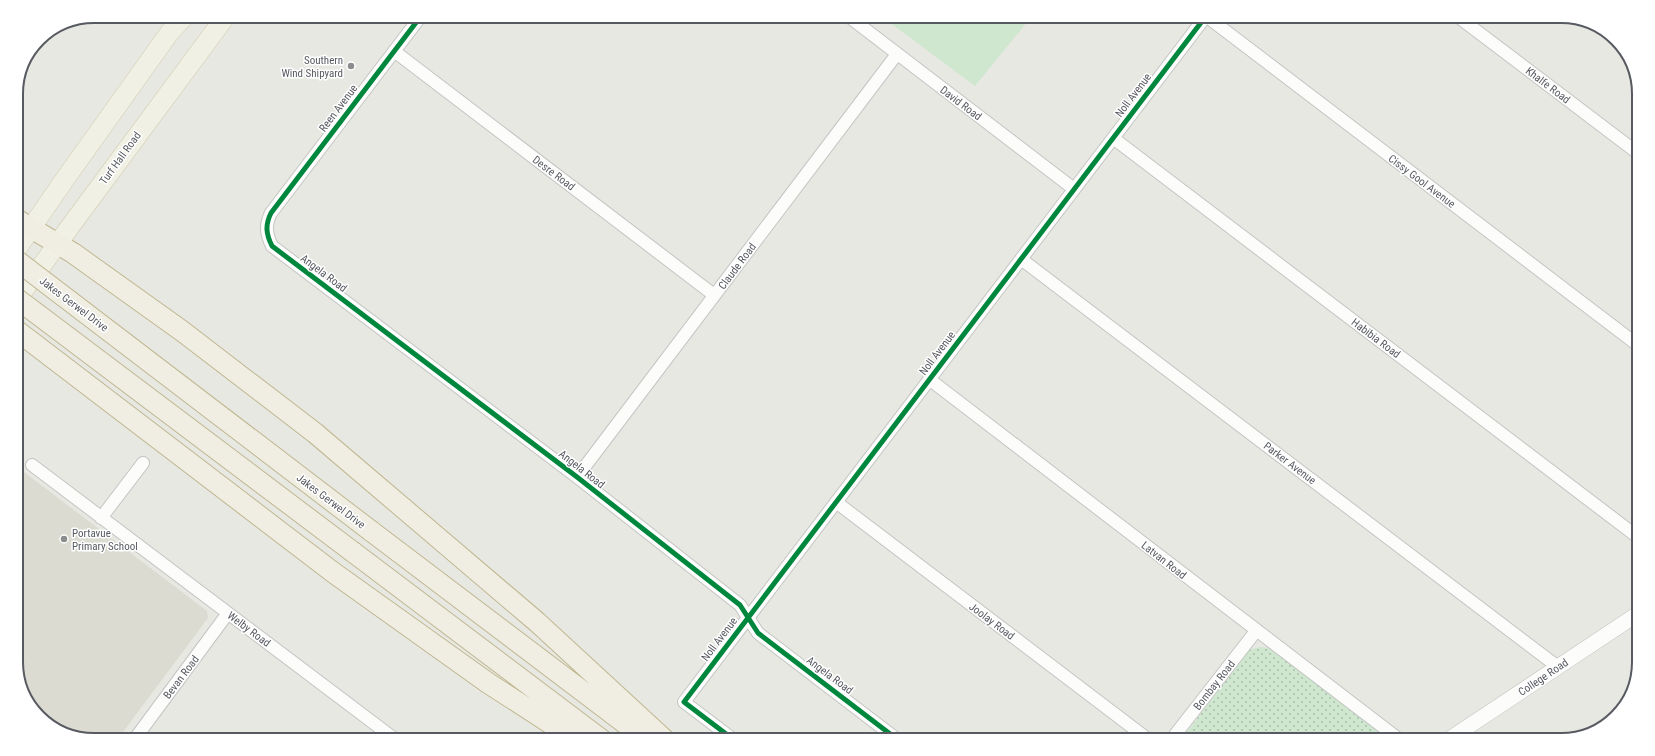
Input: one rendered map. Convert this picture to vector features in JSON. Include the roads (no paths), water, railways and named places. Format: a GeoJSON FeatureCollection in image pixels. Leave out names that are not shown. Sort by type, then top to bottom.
{"type":"FeatureCollection","features":[{"type":"Feature","properties":{"kind":"highway"},"geometry":{"type":"LineString","coordinates":[[24,224],[58,244],[171,323],[315,433],[537,622],[657,733]]}},
{"type":"Feature","properties":{"kind":"highway","name":"Jakes Gerwel Drive"},"geometry":{"type":"LineString","coordinates":[[23,265],[638,733]]}},
{"type":"Feature","properties":{"kind":"highway"},"geometry":{"type":"LineString","coordinates":[[23,303],[593,733]]}},
{"type":"Feature","properties":{"kind":"highway"},"geometry":{"type":"LineString","coordinates":[[23,335],[334,573],[488,683],[565,733]]}},
{"type":"Feature","properties":{"kind":"main road"},"geometry":{"type":"LineString","coordinates":[[24,224],[64,179],[161,45],[180,23]]}},
{"type":"Feature","properties":{"kind":"main road","name":"Turf Hall Road"},"geometry":{"type":"LineString","coordinates":[[23,292],[221,23]]}},
{"type":"Feature","properties":{"kind":"street","name":"Reen Avenue"},"geometry":{"type":"LineString","coordinates":[[271,213],[416,23]]}},
{"type":"Feature","properties":{"kind":"street","name":"David Road"},"geometry":{"type":"LineString","coordinates":[[857,23],[1074,189]]}},
{"type":"Feature","properties":{"kind":"street","name":"Noll Avenue"},"geometry":{"type":"LineString","coordinates":[[725,733],[684,702],[1201,23]]}},
{"type":"Feature","properties":{"kind":"street","name":"Cissy Gool Avenue"},"geometry":{"type":"LineString","coordinates":[[1215,23],[1632,341]]}},
{"type":"Feature","properties":{"kind":"street","name":"Khalfe Road"},"geometry":{"type":"LineString","coordinates":[[1466,23],[1632,149]]}},
{"type":"Feature","properties":{"kind":"street","name":"Desre Road"},"geometry":{"type":"LineString","coordinates":[[394,51],[714,295]]}},
{"type":"Feature","properties":{"kind":"street","name":"Claude Road"},"geometry":{"type":"LineString","coordinates":[[577,477],[897,54]]}},
{"type":"Feature","properties":{"kind":"street","name":"Habibia Road"},"geometry":{"type":"LineString","coordinates":[[1113,138],[1632,533]]}},
{"type":"Feature","properties":{"kind":"street","name":"Angela Road"},"geometry":{"type":"LineString","coordinates":[[271,213],[266,230],[269,241],[276,250],[577,477],[740,605],[758,633],[889,733]]}},
{"type":"Feature","properties":{"kind":"street","name":"Parker Avenue"},"geometry":{"type":"LineString","coordinates":[[1021,259],[1558,667]]}},
{"type":"Feature","properties":{"kind":"street","name":"Latvan Road"},"geometry":{"type":"LineString","coordinates":[[929,379],[1391,733]]}},
{"type":"Feature","properties":{"kind":"street"},"geometry":{"type":"LineString","coordinates":[[101,518],[143,463]]}},
{"type":"Feature","properties":{"kind":"street","name":"Welby Road"},"geometry":{"type":"LineString","coordinates":[[32,466],[387,733]]}},
{"type":"Feature","properties":{"kind":"street","name":"Joolay Road"},"geometry":{"type":"LineString","coordinates":[[836,502],[1140,733]]}},
{"type":"Feature","properties":{"kind":"street","name":"Bevan Road"},"geometry":{"type":"LineString","coordinates":[[139,733],[228,614]]}},
{"type":"Feature","properties":{"kind":"street","name":"College Road"},"geometry":{"type":"LineString","coordinates":[[1459,733],[1632,618]]}},
{"type":"Feature","properties":{"kind":"street","name":"Bombay Road"},"geometry":{"type":"LineString","coordinates":[[1176,733],[1256,631]]}},
{"type":"Feature","properties":{"kind":"place","name":"Southern Wind Shipyard"},"geometry":{"type":"Point","coordinates":[351,66]}},
{"type":"Feature","properties":{"kind":"place","name":"Portavue Primary School"},"geometry":{"type":"Point","coordinates":[64,539]}}]}
